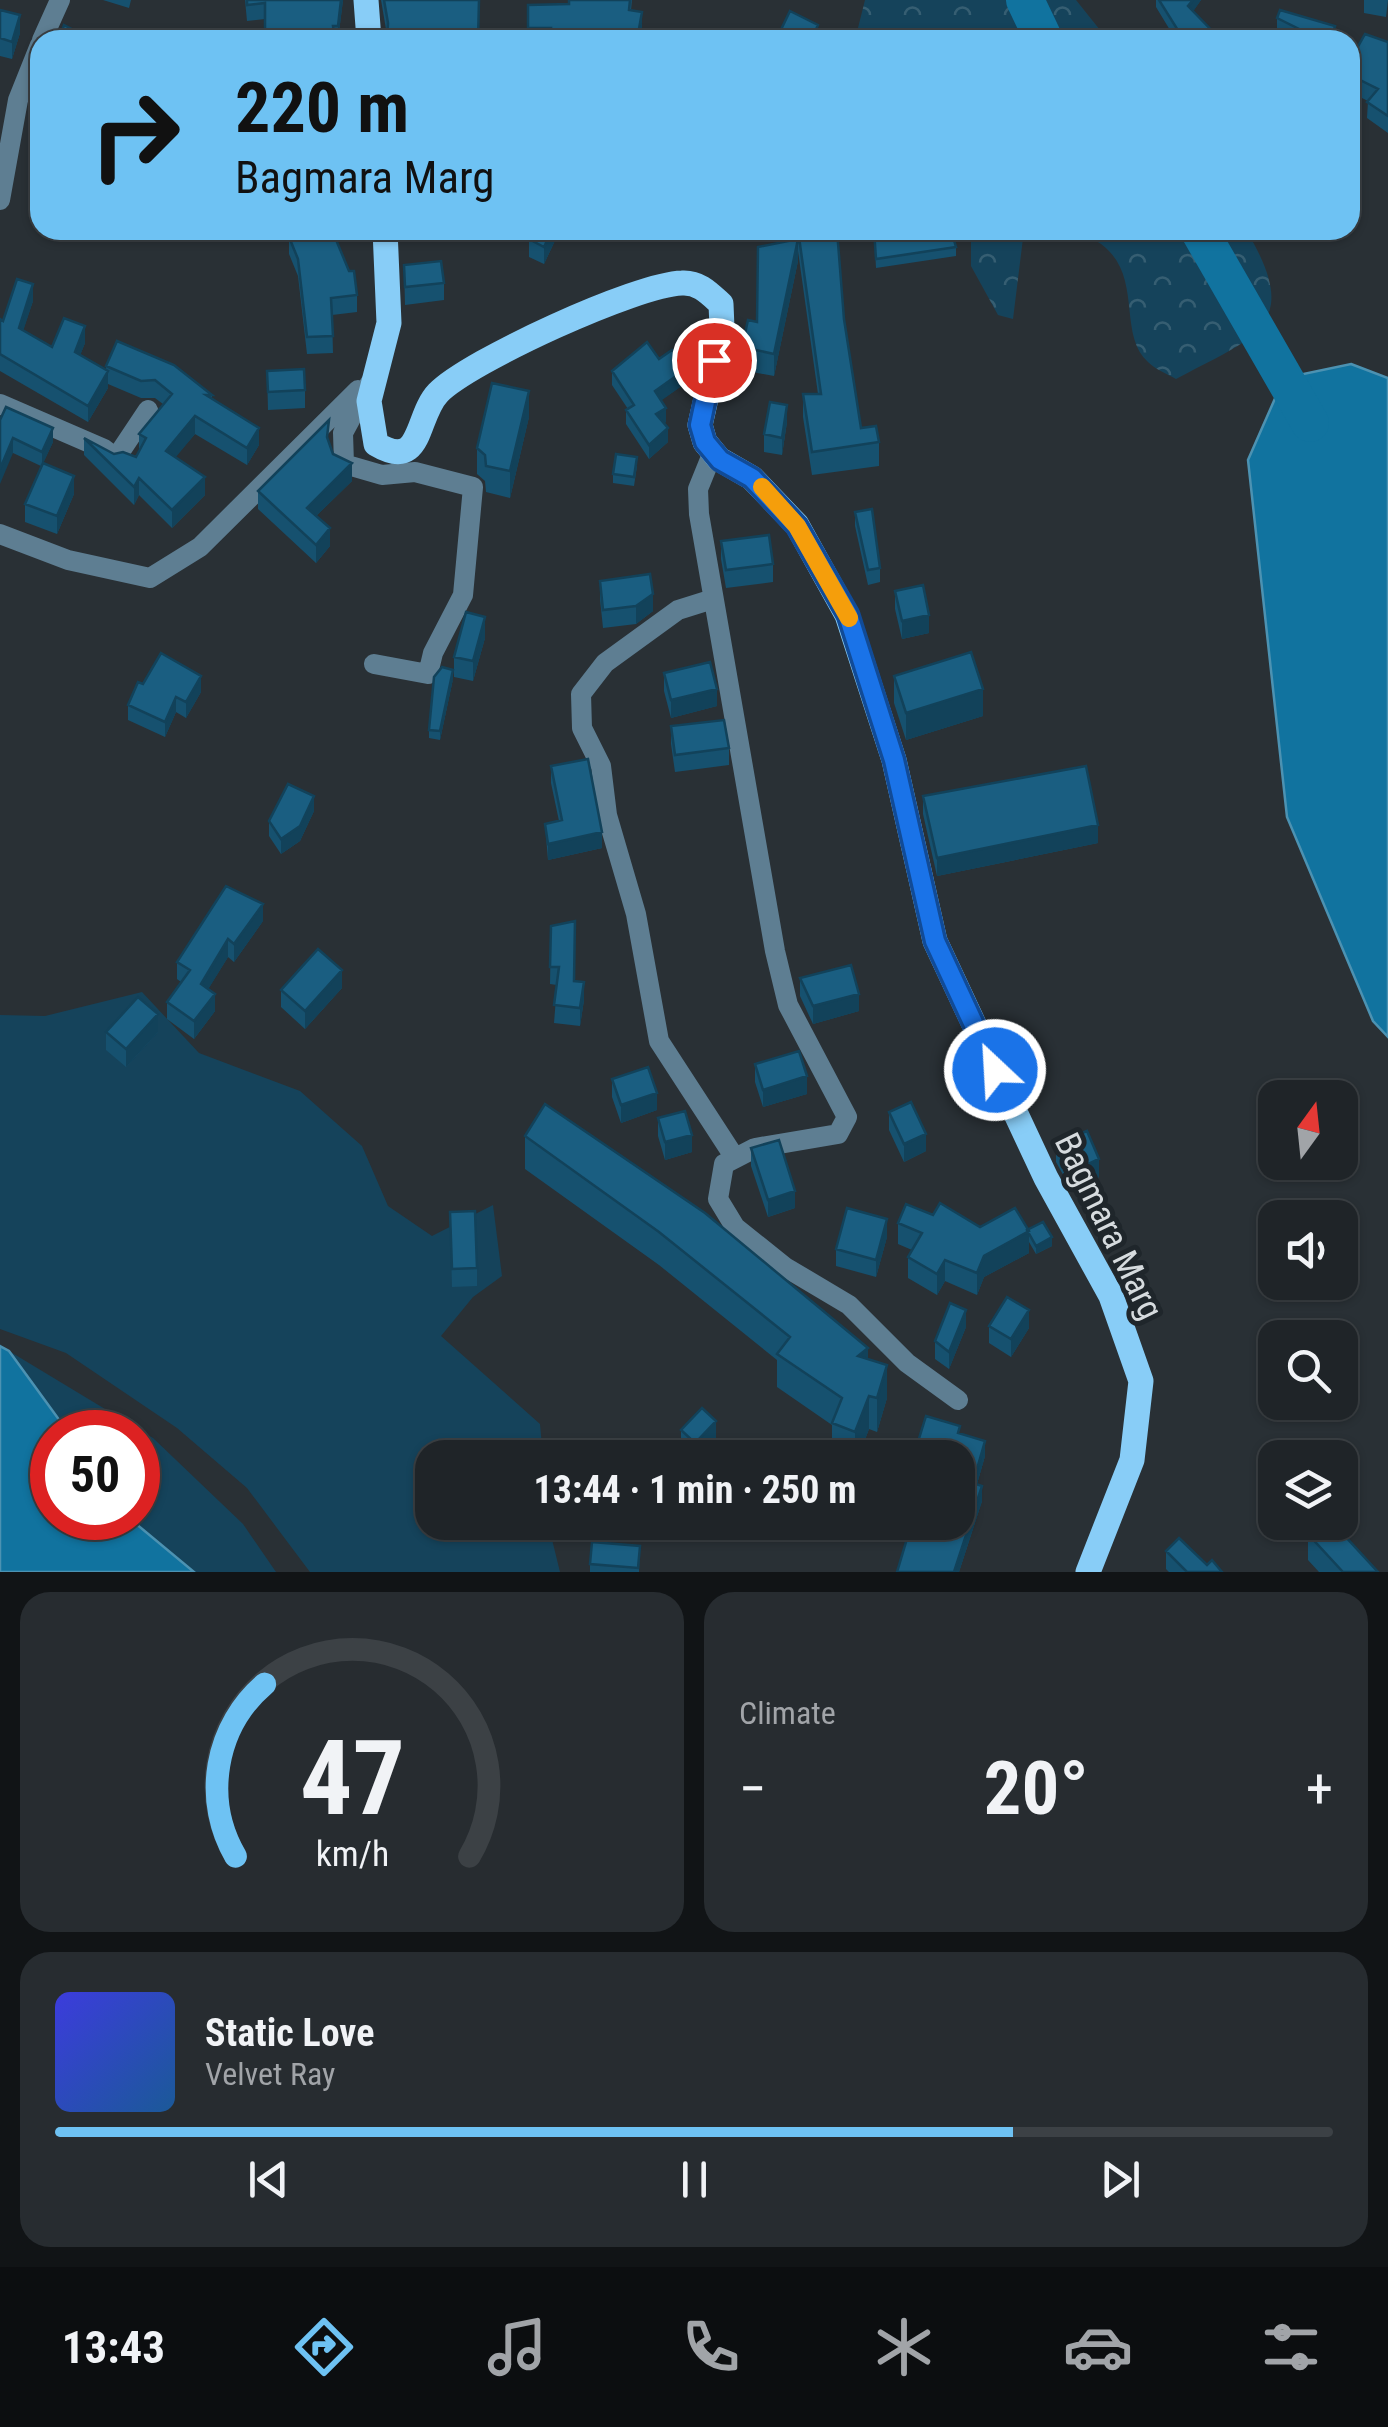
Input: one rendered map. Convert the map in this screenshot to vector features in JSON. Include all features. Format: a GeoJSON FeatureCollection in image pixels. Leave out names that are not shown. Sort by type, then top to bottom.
{"type":"FeatureCollection","features":[{"type":"Feature","properties":{"kind":"main road"},"geometry":{"type":"LineString","coordinates":[[366,0],[368,30]]}},
{"type":"Feature","properties":{"kind":"main road"},"geometry":{"type":"LineString","coordinates":[[385,240],[389,323],[376,372],[370,426],[376,444],[400,452],[412,446],[437,394],[467,370],[603,307],[685,282],[704,288],[720,304],[722,328],[700,425],[714,452]]}},
{"type":"Feature","properties":{"kind":"main road","name":"Bagmara Marg"},"geometry":{"type":"LineString","coordinates":[[714,452],[752,478],[797,526],[848,615],[894,760],[935,941],[1046,1178],[1111,1296],[1141,1381],[1132,1460],[1088,1572]]}},
{"type":"Feature","properties":{"kind":"street"},"geometry":{"type":"LineString","coordinates":[[46,30],[60,0]]}},
{"type":"Feature","properties":{"kind":"street"},"geometry":{"type":"LineString","coordinates":[[0,200],[18,100],[30,70]]}},
{"type":"Feature","properties":{"kind":"street"},"geometry":{"type":"LineString","coordinates":[[0,534],[68,560],[150,578],[200,547],[376,372]]}},
{"type":"Feature","properties":{"kind":"street"},"geometry":{"type":"LineString","coordinates":[[374,664],[428,674],[433,653],[463,595],[473,487],[415,472],[382,475],[344,464],[343,433],[376,372]]}},
{"type":"Feature","properties":{"kind":"street"},"geometry":{"type":"LineString","coordinates":[[0,404],[104,448],[116,458],[148,410]]}},
{"type":"Feature","properties":{"kind":"street"},"geometry":{"type":"LineString","coordinates":[[714,452],[698,490],[712,600],[788,1006],[847,1117],[838,1134],[755,1148],[724,1164],[718,1200],[735,1227],[784,1267],[849,1305],[907,1363],[958,1400]]}},
{"type":"Feature","properties":{"kind":"street"},"geometry":{"type":"LineString","coordinates":[[712,600],[678,610],[605,662],[582,694],[582,728],[602,766],[608,815],[636,914],[659,1041],[735,1158]]}},
{"type":"Feature","properties":{"kind":"green space"},"geometry":{"type":"Polygon","coordinates":[[[865,0],[1076,0],[1100,30],[858,30],[865,0]]]}},
{"type":"Feature","properties":{"kind":"green space"},"geometry":{"type":"Polygon","coordinates":[[[971,240],[1023,240],[1013,319],[998,315],[971,266],[971,240]]]}},
{"type":"Feature","properties":{"kind":"green space"},"geometry":{"type":"Polygon","coordinates":[[[1251,240],[1271,288],[1270,308],[1262,325],[1248,339],[1176,379],[1151,365],[1138,348],[1122,273],[1113,255],[1096,241],[1251,240]]]}},
{"type":"Feature","properties":{"kind":"green space"},"geometry":{"type":"Polygon","coordinates":[[[142,992],[199,1053],[300,1091],[362,1146],[388,1206],[432,1236],[493,1205],[502,1276],[473,1297],[441,1336],[540,1424],[541,1440],[415,1440],[415,1540],[552,1540],[560,1572],[310,1572],[247,1488],[160,1417],[160,1410],[150,1410],[66,1353],[0,1329],[0,1015],[45,1016],[142,992]]]}},
{"type":"Feature","properties":{"kind":"green space"},"geometry":{"type":"Polygon","coordinates":[[[9,1351],[107,1410],[52,1410],[9,1351]]]}},
{"type":"Feature","properties":{"kind":"green space"},"geometry":{"type":"Polygon","coordinates":[[[160,1445],[243,1524],[276,1572],[194,1572],[153,1540],[160,1540],[160,1445]]]}},
{"type":"Feature","properties":{"kind":"shaded area"},"geometry":{"type":"Polygon","coordinates":[[[1351,364],[1388,378],[1388,1037],[1373,1021],[1287,817],[1248,460],[1284,378],[1351,364]]]}},
{"type":"Feature","properties":{"kind":"shaded area"},"geometry":{"type":"Polygon","coordinates":[[[0,1346],[9,1351],[52,1410],[30,1410],[30,1540],[155,1540],[194,1572],[0,1572],[0,1346]]]}},
{"type":"Feature","properties":{"kind":"building"},"geometry":{"type":"Polygon","coordinates":[[[247,0],[341,0],[338,26],[333,26],[334,30],[265,30],[265,3],[247,5],[247,0]]]}},
{"type":"Feature","properties":{"kind":"building"},"geometry":{"type":"Polygon","coordinates":[[[384,0],[479,0],[478,30],[388,30],[384,0]]]}},
{"type":"Feature","properties":{"kind":"building"},"geometry":{"type":"Polygon","coordinates":[[[569,0],[630,0],[629,10],[642,12],[639,30],[528,28],[528,5],[569,4],[569,0]]]}},
{"type":"Feature","properties":{"kind":"building"},"geometry":{"type":"Polygon","coordinates":[[[1159,0],[1193,0],[1188,6],[1211,30],[1178,30],[1159,0]]]}},
{"type":"Feature","properties":{"kind":"building"},"geometry":{"type":"Polygon","coordinates":[[[0,10],[20,15],[12,42],[0,38],[0,10]]]}},
{"type":"Feature","properties":{"kind":"building"},"geometry":{"type":"Polygon","coordinates":[[[1280,10],[1335,26],[1334,30],[1301,30],[1277,18],[1280,10]]]}},
{"type":"Feature","properties":{"kind":"building"},"geometry":{"type":"Polygon","coordinates":[[[790,11],[818,25],[816,30],[781,30],[790,11]]]}},
{"type":"Feature","properties":{"kind":"building"},"geometry":{"type":"Polygon","coordinates":[[[1365,34],[1388,42],[1388,116],[1367,102],[1378,89],[1360,80],[1360,43],[1365,34]]]}},
{"type":"Feature","properties":{"kind":"building"},"geometry":{"type":"Polygon","coordinates":[[[290,240],[336,240],[349,271],[354,271],[357,295],[331,298],[333,336],[307,337],[298,259],[290,240]]]}},
{"type":"Feature","properties":{"kind":"building"},"geometry":{"type":"Polygon","coordinates":[[[798,240],[774,354],[742,347],[748,320],[757,322],[758,247],[798,240]]]}},
{"type":"Feature","properties":{"kind":"building"},"geometry":{"type":"Polygon","coordinates":[[[799,240],[838,240],[844,319],[861,428],[876,426],[879,442],[812,452],[803,394],[821,394],[799,240]]]}},
{"type":"Feature","properties":{"kind":"building"},"geometry":{"type":"Polygon","coordinates":[[[875,240],[954,240],[956,247],[876,259],[875,240]]]}},
{"type":"Feature","properties":{"kind":"building"},"geometry":{"type":"Polygon","coordinates":[[[441,261],[444,283],[405,287],[404,265],[441,261]]]}},
{"type":"Feature","properties":{"kind":"building"},"geometry":{"type":"Polygon","coordinates":[[[17,279],[33,284],[19,328],[52,347],[64,318],[85,326],[75,352],[108,371],[88,406],[0,354],[0,319],[3,321],[17,279]]]}},
{"type":"Feature","properties":{"kind":"building"},"geometry":{"type":"Polygon","coordinates":[[[117,341],[174,365],[212,395],[206,395],[259,428],[247,448],[195,416],[166,451],[205,477],[172,510],[139,478],[134,487],[84,438],[114,454],[123,452],[136,457],[146,438],[139,434],[172,394],[155,380],[141,381],[106,366],[117,341]]]}},
{"type":"Feature","properties":{"kind":"building"},"geometry":{"type":"Polygon","coordinates":[[[647,342],[659,359],[672,350],[686,369],[655,391],[666,408],[656,414],[668,428],[649,445],[626,410],[634,405],[612,371],[647,342]]]}},
{"type":"Feature","properties":{"kind":"building"},"geometry":{"type":"Polygon","coordinates":[[[304,369],[305,390],[268,392],[267,371],[304,369]]]}},
{"type":"Feature","properties":{"kind":"building"},"geometry":{"type":"Polygon","coordinates":[[[492,383],[529,391],[510,471],[486,466],[485,455],[477,448],[492,383]]]}},
{"type":"Feature","properties":{"kind":"building"},"geometry":{"type":"Polygon","coordinates":[[[770,402],[787,405],[782,438],[764,434],[770,402]]]}},
{"type":"Feature","properties":{"kind":"building"},"geometry":{"type":"Polygon","coordinates":[[[6,407],[53,428],[42,452],[13,438],[0,469],[0,420],[6,407]]]}},
{"type":"Feature","properties":{"kind":"building"},"geometry":{"type":"Polygon","coordinates":[[[329,420],[327,437],[333,454],[352,463],[307,508],[330,528],[316,545],[258,491],[329,420]]]}},
{"type":"Feature","properties":{"kind":"building"},"geometry":{"type":"Polygon","coordinates":[[[616,454],[637,457],[634,477],[613,474],[616,454]]]}},
{"type":"Feature","properties":{"kind":"building"},"geometry":{"type":"Polygon","coordinates":[[[43,463],[74,476],[57,516],[25,504],[43,463]]]}},
{"type":"Feature","properties":{"kind":"building"},"geometry":{"type":"Polygon","coordinates":[[[872,509],[880,568],[868,570],[855,512],[872,509]]]}},
{"type":"Feature","properties":{"kind":"building"},"geometry":{"type":"Polygon","coordinates":[[[769,535],[773,564],[726,570],[721,541],[769,535]]]}},
{"type":"Feature","properties":{"kind":"building"},"geometry":{"type":"Polygon","coordinates":[[[650,574],[653,594],[636,606],[603,610],[600,581],[650,574]]]}},
{"type":"Feature","properties":{"kind":"building"},"geometry":{"type":"Polygon","coordinates":[[[923,585],[929,615],[902,621],[895,591],[923,585]]]}},
{"type":"Feature","properties":{"kind":"building"},"geometry":{"type":"Polygon","coordinates":[[[466,612],[485,617],[473,661],[454,657],[466,612]]]}},
{"type":"Feature","properties":{"kind":"building"},"geometry":{"type":"Polygon","coordinates":[[[971,652],[983,689],[906,713],[894,676],[971,652]]]}},
{"type":"Feature","properties":{"kind":"building"},"geometry":{"type":"Polygon","coordinates":[[[161,653],[201,676],[186,702],[176,697],[165,722],[128,705],[138,682],[143,684],[161,653]]]}},
{"type":"Feature","properties":{"kind":"building"},"geometry":{"type":"Polygon","coordinates":[[[710,662],[717,689],[671,700],[664,673],[710,662]]]}},
{"type":"Feature","properties":{"kind":"building"},"geometry":{"type":"Polygon","coordinates":[[[442,667],[453,670],[440,731],[429,730],[434,677],[442,667]]]}},
{"type":"Feature","properties":{"kind":"building"},"geometry":{"type":"Polygon","coordinates":[[[724,720],[729,748],[675,755],[671,726],[724,720]]]}},
{"type":"Feature","properties":{"kind":"building"},"geometry":{"type":"Polygon","coordinates":[[[588,759],[602,832],[548,844],[545,824],[562,820],[551,766],[588,759]]]}},
{"type":"Feature","properties":{"kind":"building"},"geometry":{"type":"Polygon","coordinates":[[[1086,766],[1098,825],[937,858],[923,796],[1086,766]]]}},
{"type":"Feature","properties":{"kind":"building"},"geometry":{"type":"Polygon","coordinates":[[[288,784],[314,796],[300,826],[281,839],[269,821],[288,784]]]}},
{"type":"Feature","properties":{"kind":"building"},"geometry":{"type":"Polygon","coordinates":[[[226,886],[263,904],[234,944],[228,939],[201,984],[215,994],[194,1021],[167,1002],[190,970],[177,962],[226,886]]]}},
{"type":"Feature","properties":{"kind":"building"},"geometry":{"type":"Polygon","coordinates":[[[575,921],[574,981],[584,982],[580,1008],[554,1005],[559,967],[550,967],[551,926],[575,921]]]}},
{"type":"Feature","properties":{"kind":"building"},"geometry":{"type":"Polygon","coordinates":[[[318,949],[342,970],[305,1011],[281,990],[318,949]]]}},
{"type":"Feature","properties":{"kind":"building"},"geometry":{"type":"Polygon","coordinates":[[[851,965],[859,994],[813,1006],[800,978],[851,965]]]}},
{"type":"Feature","properties":{"kind":"building"},"geometry":{"type":"Polygon","coordinates":[[[138,997],[158,1014],[126,1049],[106,1032],[138,997]]]}},
{"type":"Feature","properties":{"kind":"building"},"geometry":{"type":"Polygon","coordinates":[[[799,1051],[807,1076],[763,1090],[755,1064],[799,1051]]]}},
{"type":"Feature","properties":{"kind":"building"},"geometry":{"type":"Polygon","coordinates":[[[648,1067],[657,1093],[621,1105],[612,1079],[648,1067]]]}},
{"type":"Feature","properties":{"kind":"building"},"geometry":{"type":"Polygon","coordinates":[[[911,1102],[926,1134],[904,1144],[889,1112],[911,1102]]]}},
{"type":"Feature","properties":{"kind":"building"},"geometry":{"type":"Polygon","coordinates":[[[545,1104],[705,1213],[868,1348],[858,1356],[887,1365],[877,1398],[869,1396],[855,1432],[832,1423],[842,1398],[777,1354],[790,1337],[659,1232],[525,1136],[545,1104]]]}},
{"type":"Feature","properties":{"kind":"building"},"geometry":{"type":"Polygon","coordinates":[[[685,1111],[692,1135],[665,1142],[658,1118],[685,1111]]]}},
{"type":"Feature","properties":{"kind":"building"},"geometry":{"type":"Polygon","coordinates":[[[1087,1131],[1099,1159],[1071,1172],[1056,1144],[1087,1131]]]}},
{"type":"Feature","properties":{"kind":"building"},"geometry":{"type":"Polygon","coordinates":[[[779,1140],[795,1191],[768,1200],[751,1148],[779,1140]]]}},
{"type":"Feature","properties":{"kind":"building"},"geometry":{"type":"Polygon","coordinates":[[[940,1203],[980,1227],[1015,1208],[1029,1231],[984,1256],[977,1273],[945,1260],[937,1274],[908,1257],[922,1233],[898,1223],[906,1204],[933,1215],[940,1203]]]}},
{"type":"Feature","properties":{"kind":"building"},"geometry":{"type":"Polygon","coordinates":[[[847,1208],[887,1219],[876,1260],[836,1249],[847,1208]]]}},
{"type":"Feature","properties":{"kind":"building"},"geometry":{"type":"Polygon","coordinates":[[[475,1211],[477,1268],[452,1269],[450,1212],[475,1211]]]}},
{"type":"Feature","properties":{"kind":"building"},"geometry":{"type":"Polygon","coordinates":[[[1043,1222],[1052,1237],[1036,1246],[1027,1230],[1043,1222]]]}},
{"type":"Feature","properties":{"kind":"building"},"geometry":{"type":"Polygon","coordinates":[[[1007,1297],[1029,1310],[1011,1339],[989,1326],[1007,1297]]]}},
{"type":"Feature","properties":{"kind":"building"},"geometry":{"type":"Polygon","coordinates":[[[950,1303],[966,1310],[949,1352],[935,1341],[950,1303]]]}},
{"type":"Feature","properties":{"kind":"building"},"geometry":{"type":"Polygon","coordinates":[[[702,1408],[716,1421],[698,1440],[692,1440],[681,1430],[702,1408]]]}},
{"type":"Feature","properties":{"kind":"building"},"geometry":{"type":"Polygon","coordinates":[[[926,1416],[960,1426],[958,1433],[985,1441],[975,1476],[975,1440],[919,1440],[926,1416]]]}},
{"type":"Feature","properties":{"kind":"building"},"geometry":{"type":"Polygon","coordinates":[[[975,1484],[982,1486],[975,1508],[975,1484]]]}},
{"type":"Feature","properties":{"kind":"building"},"geometry":{"type":"Polygon","coordinates":[[[1179,1538],[1207,1565],[1212,1560],[1222,1572],[1187,1572],[1166,1551],[1179,1538]]]}},
{"type":"Feature","properties":{"kind":"building"},"geometry":{"type":"Polygon","coordinates":[[[907,1540],[964,1540],[954,1572],[897,1572],[907,1540]]]}},
{"type":"Feature","properties":{"kind":"building"},"geometry":{"type":"Polygon","coordinates":[[[1314,1540],[1349,1540],[1378,1572],[1343,1572],[1314,1540]]]}},
{"type":"Feature","properties":{"kind":"building"},"geometry":{"type":"Polygon","coordinates":[[[592,1542],[640,1546],[638,1568],[590,1564],[592,1542]]]}},
{"type":"Feature","properties":{"kind":"waterway"},"geometry":{"type":"LineString","coordinates":[[1025,0],[1039,30]]}},
{"type":"Feature","properties":{"kind":"waterway"},"geometry":{"type":"LineString","coordinates":[[1205,240],[1310,423]]}},
{"type":"Feature","properties":{"kind":"slow traffic"},"geometry":{"type":"LineString","coordinates":[[762,487],[797,526],[849,618]]}},
{"type":"Feature","properties":{"kind":"route"},"geometry":{"type":"LineString","coordinates":[[714,360],[700,425],[705,442],[720,460],[752,478],[797,526],[848,615],[894,760],[935,941],[995,1070]]}}]}
